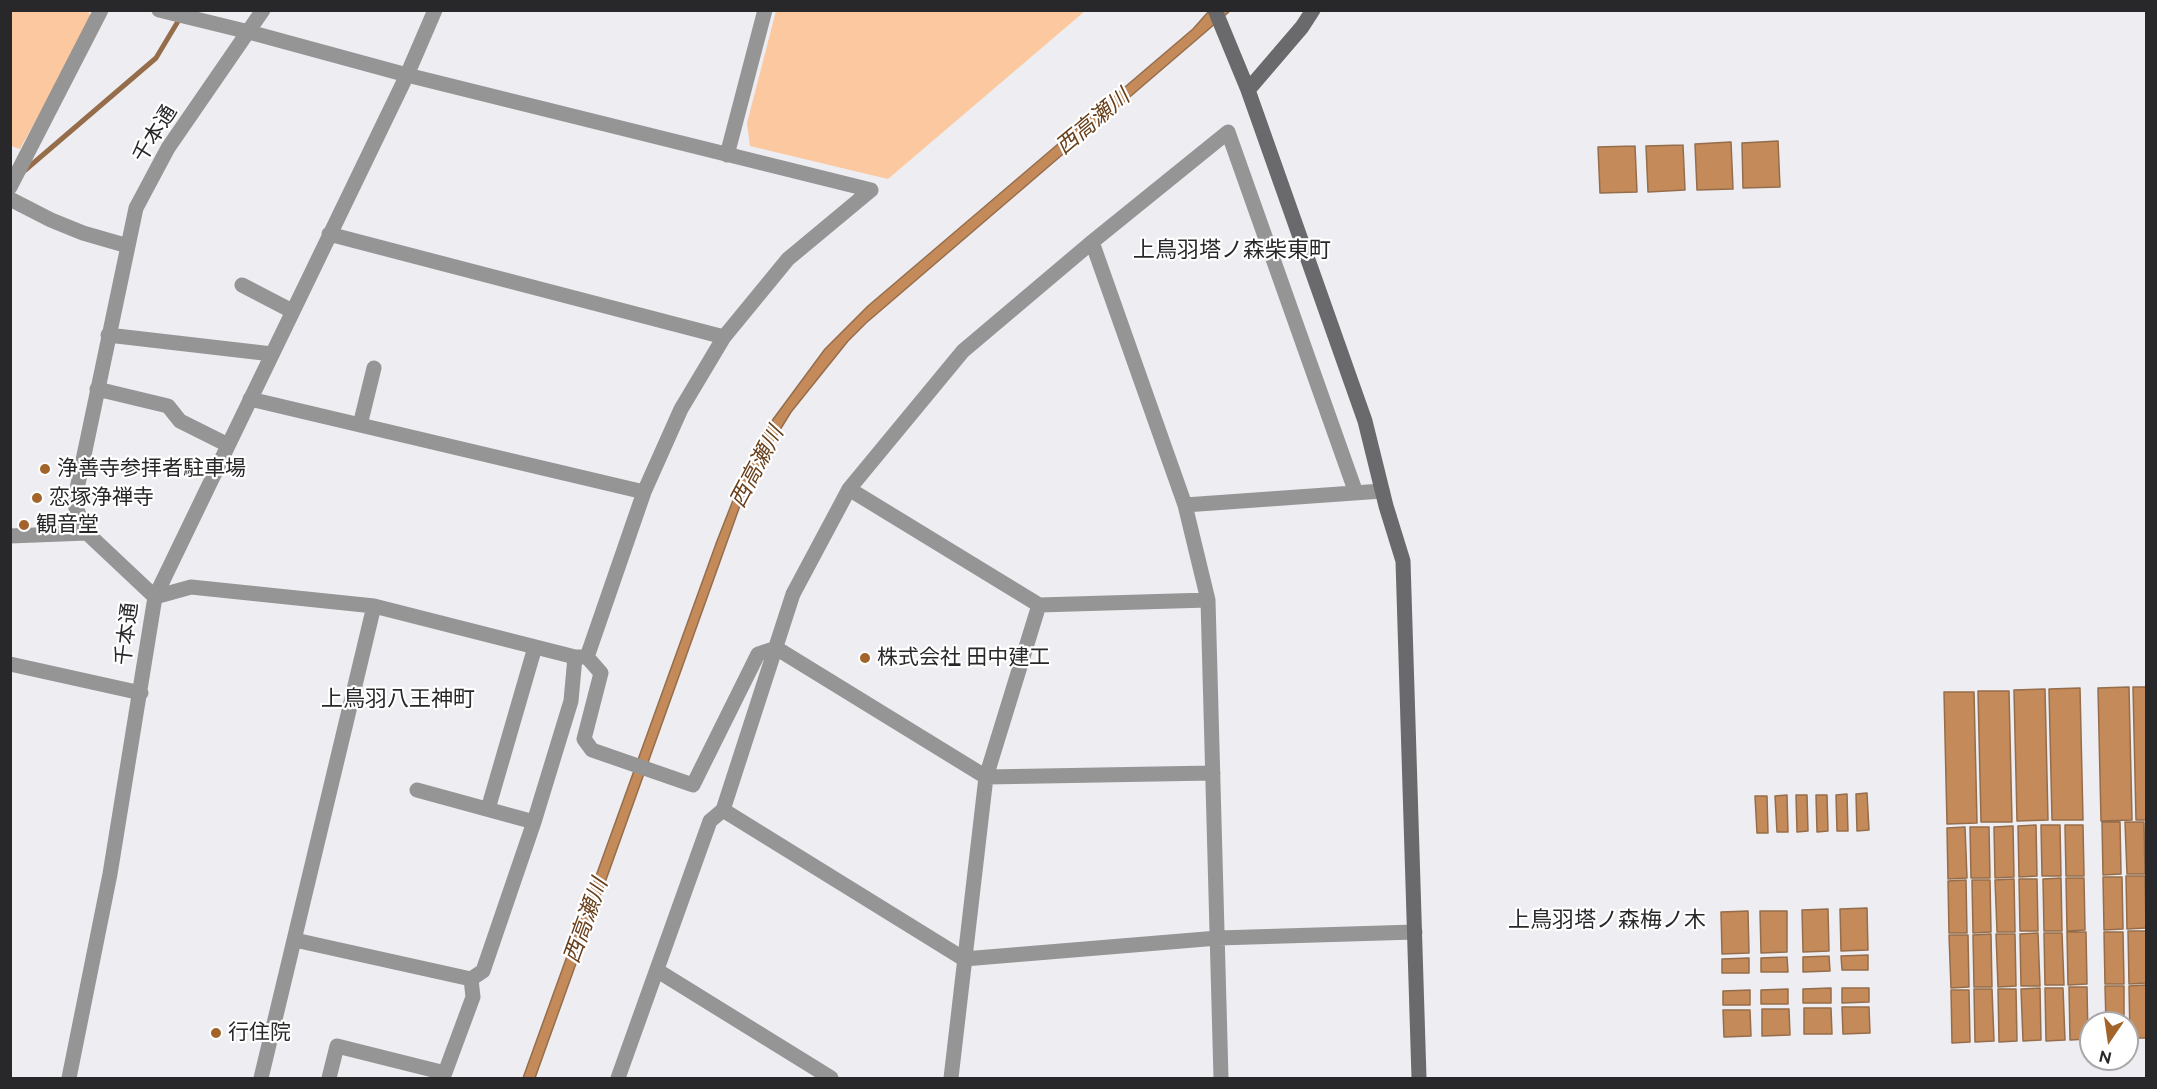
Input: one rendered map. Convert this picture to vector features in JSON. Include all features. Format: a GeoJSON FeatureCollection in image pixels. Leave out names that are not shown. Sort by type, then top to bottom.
{"type":"FeatureCollection","features":[{"type":"Feature","properties":{"kind":"street"},"geometry":{"type":"LineString","coordinates":[[10,187],[18,158],[101,10]]}},
{"type":"Feature","properties":{"kind":"street"},"geometry":{"type":"LineString","coordinates":[[159,10],[407,75],[871,190],[788,259],[724,337],[681,408],[644,492],[581,657],[571,701],[534,822],[483,971],[471,979],[295,940]]}},
{"type":"Feature","properties":{"kind":"street","name":"千本通"},"geometry":{"type":"LineString","coordinates":[[69,1078],[110,874],[155,597],[87,533],[74,503],[136,208],[168,148],[263,10]]}},
{"type":"Feature","properties":{"kind":"street"},"geometry":{"type":"LineString","coordinates":[[155,597],[407,75],[435,10]]}},
{"type":"Feature","properties":{"kind":"street"},"geometry":{"type":"LineString","coordinates":[[728,155],[765,10]]}},
{"type":"Feature","properties":{"kind":"street"},"geometry":{"type":"LineString","coordinates":[[1215,10],[1236,66],[1248,90],[1365,421],[1382,491],[1403,561],[1419,1078]]}},
{"type":"Feature","properties":{"kind":"street"},"geometry":{"type":"LineString","coordinates":[[1248,90],[1302,27],[1313,10]]}},
{"type":"Feature","properties":{"kind":"street"},"geometry":{"type":"LineString","coordinates":[[618,1078],[710,821],[723,810],[793,594],[849,489],[963,351],[1092,242],[1228,132],[1356,493]]}},
{"type":"Feature","properties":{"kind":"street"},"geometry":{"type":"LineString","coordinates":[[10,199],[62,225],[128,246]]}},
{"type":"Feature","properties":{"kind":"street"},"geometry":{"type":"LineString","coordinates":[[329,234],[724,337]]}},
{"type":"Feature","properties":{"kind":"street"},"geometry":{"type":"LineString","coordinates":[[1092,242],[1185,505],[1208,600],[1221,1078]]}},
{"type":"Feature","properties":{"kind":"street"},"geometry":{"type":"LineString","coordinates":[[242,285],[292,311]]}},
{"type":"Feature","properties":{"kind":"street"},"geometry":{"type":"LineString","coordinates":[[108,335],[272,354]]}},
{"type":"Feature","properties":{"kind":"street"},"geometry":{"type":"LineString","coordinates":[[360,425],[374,368]]}},
{"type":"Feature","properties":{"kind":"street"},"geometry":{"type":"LineString","coordinates":[[97,389],[168,406],[180,421],[228,445]]}},
{"type":"Feature","properties":{"kind":"street"},"geometry":{"type":"LineString","coordinates":[[250,399],[644,492]]}},
{"type":"Feature","properties":{"kind":"street"},"geometry":{"type":"LineString","coordinates":[[849,489],[1039,605],[1208,600]]}},
{"type":"Feature","properties":{"kind":"street"},"geometry":{"type":"LineString","coordinates":[[1185,505],[1382,491]]}},
{"type":"Feature","properties":{"kind":"street"},"geometry":{"type":"LineString","coordinates":[[10,536],[87,533]]}},
{"type":"Feature","properties":{"kind":"street"},"geometry":{"type":"LineString","coordinates":[[155,597],[191,587],[374,606],[581,657],[601,673],[584,739],[592,750],[693,785],[758,654],[776,648],[986,777],[1213,773]]}},
{"type":"Feature","properties":{"kind":"street"},"geometry":{"type":"LineString","coordinates":[[951,1078],[986,777],[1039,605]]}},
{"type":"Feature","properties":{"kind":"street"},"geometry":{"type":"LineString","coordinates":[[261,1078],[374,606]]}},
{"type":"Feature","properties":{"kind":"street"},"geometry":{"type":"LineString","coordinates":[[488,809],[535,647]]}},
{"type":"Feature","properties":{"kind":"street"},"geometry":{"type":"LineString","coordinates":[[10,664],[141,693]]}},
{"type":"Feature","properties":{"kind":"street"},"geometry":{"type":"LineString","coordinates":[[417,790],[534,822]]}},
{"type":"Feature","properties":{"kind":"street"},"geometry":{"type":"LineString","coordinates":[[723,810],[964,959],[1218,938],[1415,932]]}},
{"type":"Feature","properties":{"kind":"street"},"geometry":{"type":"LineString","coordinates":[[658,971],[831,1078]]}},
{"type":"Feature","properties":{"kind":"street"},"geometry":{"type":"LineString","coordinates":[[329,1078],[337,1046],[444,1076],[473,997],[471,979]]}},
{"type":"Feature","properties":{"kind":"shaded area"},"geometry":{"type":"Polygon","coordinates":[[[776,10],[1085,11],[888,179],[750,146],[747,123],[776,10]]]}},
{"type":"Feature","properties":{"kind":"shaded area"},"geometry":{"type":"Polygon","coordinates":[[[10,11],[88,11],[92,19],[20,149],[11,146],[10,11]]]}},
{"type":"Feature","properties":{"kind":"water","name":"西高瀬川"},"geometry":{"type":"Polygon","coordinates":[[[1209,11],[1230,11],[866,323],[848,341],[791,412],[762,459],[742,500],[535,1078],[523,1078],[717,541],[750,457],[774,418],[825,349],[868,306],[1193,29],[1209,11]]]}},
{"type":"Feature","properties":{"kind":"water"},"geometry":{"type":"Polygon","coordinates":[[[1778,141],[1780,187],[1743,188],[1742,143],[1778,141]]]}},
{"type":"Feature","properties":{"kind":"water"},"geometry":{"type":"Polygon","coordinates":[[[1731,142],[1733,189],[1697,190],[1695,144],[1731,142]]]}},
{"type":"Feature","properties":{"kind":"water"},"geometry":{"type":"Polygon","coordinates":[[[1683,145],[1685,190],[1648,192],[1646,146],[1683,145]]]}},
{"type":"Feature","properties":{"kind":"water"},"geometry":{"type":"Polygon","coordinates":[[[1635,146],[1637,192],[1600,193],[1598,147],[1635,146]]]}},
{"type":"Feature","properties":{"kind":"water"},"geometry":{"type":"Polygon","coordinates":[[[2129,687],[2132,820],[2101,821],[2098,688],[2129,687]]]}},
{"type":"Feature","properties":{"kind":"water"},"geometry":{"type":"Polygon","coordinates":[[[2133,687],[2146,687],[2146,820],[2136,820],[2133,687]]]}},
{"type":"Feature","properties":{"kind":"water"},"geometry":{"type":"Polygon","coordinates":[[[2080,688],[2083,820],[2052,820],[2049,689],[2080,688]]]}},
{"type":"Feature","properties":{"kind":"water"},"geometry":{"type":"Polygon","coordinates":[[[2045,689],[2048,820],[2017,821],[2014,690],[2045,689]]]}},
{"type":"Feature","properties":{"kind":"water"},"geometry":{"type":"Polygon","coordinates":[[[1978,691],[2009,691],[2012,822],[1981,822],[1978,691]]]}},
{"type":"Feature","properties":{"kind":"water"},"geometry":{"type":"Polygon","coordinates":[[[1944,692],[1974,692],[1977,823],[1947,824],[1944,692]]]}},
{"type":"Feature","properties":{"kind":"water"},"geometry":{"type":"Polygon","coordinates":[[[1867,793],[1869,830],[1857,831],[1856,794],[1867,793]]]}},
{"type":"Feature","properties":{"kind":"water"},"geometry":{"type":"Polygon","coordinates":[[[1847,794],[1848,831],[1837,831],[1836,795],[1847,794]]]}},
{"type":"Feature","properties":{"kind":"water"},"geometry":{"type":"Polygon","coordinates":[[[1787,795],[1788,832],[1777,832],[1775,796],[1787,795]]]}},
{"type":"Feature","properties":{"kind":"water"},"geometry":{"type":"Polygon","coordinates":[[[1796,795],[1807,795],[1808,831],[1797,832],[1796,795]]]}},
{"type":"Feature","properties":{"kind":"water"},"geometry":{"type":"Polygon","coordinates":[[[1816,795],[1827,795],[1828,831],[1817,832],[1816,795]]]}},
{"type":"Feature","properties":{"kind":"water"},"geometry":{"type":"Polygon","coordinates":[[[1755,796],[1767,796],[1768,833],[1757,833],[1755,796]]]}},
{"type":"Feature","properties":{"kind":"water"},"geometry":{"type":"Polygon","coordinates":[[[2102,822],[2120,822],[2121,874],[2103,875],[2102,822]]]}},
{"type":"Feature","properties":{"kind":"water"},"geometry":{"type":"Polygon","coordinates":[[[2125,822],[2144,822],[2145,874],[2127,874],[2125,822]]]}},
{"type":"Feature","properties":{"kind":"water"},"geometry":{"type":"Polygon","coordinates":[[[2036,825],[2037,876],[2019,877],[2018,826],[2036,825]]]}},
{"type":"Feature","properties":{"kind":"water"},"geometry":{"type":"Polygon","coordinates":[[[2041,825],[2060,825],[2061,876],[2042,876],[2041,825]]]}},
{"type":"Feature","properties":{"kind":"water"},"geometry":{"type":"Polygon","coordinates":[[[2065,825],[2083,825],[2084,876],[2066,876],[2065,825]]]}},
{"type":"Feature","properties":{"kind":"water"},"geometry":{"type":"Polygon","coordinates":[[[2013,826],[2014,877],[1995,878],[1994,827],[2013,826]]]}},
{"type":"Feature","properties":{"kind":"water"},"geometry":{"type":"Polygon","coordinates":[[[1965,827],[1967,878],[1948,879],[1947,828],[1965,827]]]}},
{"type":"Feature","properties":{"kind":"water"},"geometry":{"type":"Polygon","coordinates":[[[1970,827],[1989,827],[1990,878],[1971,878],[1970,827]]]}},
{"type":"Feature","properties":{"kind":"water"},"geometry":{"type":"Polygon","coordinates":[[[2126,876],[2145,876],[2146,928],[2127,929],[2126,876]]]}},
{"type":"Feature","properties":{"kind":"water"},"geometry":{"type":"Polygon","coordinates":[[[2103,877],[2122,877],[2123,929],[2104,930],[2103,877]]]}},
{"type":"Feature","properties":{"kind":"water"},"geometry":{"type":"Polygon","coordinates":[[[2061,878],[2062,931],[2044,931],[2043,879],[2061,878]]]}},
{"type":"Feature","properties":{"kind":"water"},"geometry":{"type":"Polygon","coordinates":[[[2066,878],[2084,878],[2085,930],[2067,931],[2066,878]]]}},
{"type":"Feature","properties":{"kind":"water"},"geometry":{"type":"Polygon","coordinates":[[[2014,879],[2015,932],[1997,932],[1995,880],[2014,879]]]}},
{"type":"Feature","properties":{"kind":"water"},"geometry":{"type":"Polygon","coordinates":[[[2019,879],[2037,879],[2038,931],[2020,931],[2019,879]]]}},
{"type":"Feature","properties":{"kind":"water"},"geometry":{"type":"Polygon","coordinates":[[[1966,880],[1967,933],[1949,933],[1948,881],[1966,880]]]}},
{"type":"Feature","properties":{"kind":"water"},"geometry":{"type":"Polygon","coordinates":[[[1972,880],[1990,880],[1991,932],[1973,933],[1972,880]]]}},
{"type":"Feature","properties":{"kind":"water"},"geometry":{"type":"Polygon","coordinates":[[[1867,908],[1868,950],[1841,951],[1840,909],[1867,908]]]}},
{"type":"Feature","properties":{"kind":"water"},"geometry":{"type":"Polygon","coordinates":[[[1828,909],[1829,951],[1803,952],[1802,910],[1828,909]]]}},
{"type":"Feature","properties":{"kind":"water"},"geometry":{"type":"Polygon","coordinates":[[[1748,911],[1749,953],[1722,954],[1721,912],[1748,911]]]}},
{"type":"Feature","properties":{"kind":"water"},"geometry":{"type":"Polygon","coordinates":[[[1760,911],[1787,911],[1787,952],[1761,953],[1760,911]]]}},
{"type":"Feature","properties":{"kind":"water"},"geometry":{"type":"Polygon","coordinates":[[[2128,931],[2146,931],[2146,983],[2129,984],[2128,931]]]}},
{"type":"Feature","properties":{"kind":"water"},"geometry":{"type":"Polygon","coordinates":[[[2067,932],[2086,932],[2087,984],[2068,985],[2067,932]]]}},
{"type":"Feature","properties":{"kind":"water"},"geometry":{"type":"Polygon","coordinates":[[[2104,932],[2123,932],[2124,984],[2105,984],[2104,932]]]}},
{"type":"Feature","properties":{"kind":"water"},"geometry":{"type":"Polygon","coordinates":[[[2038,933],[2040,986],[2021,986],[2020,934],[2038,933]]]}},
{"type":"Feature","properties":{"kind":"water"},"geometry":{"type":"Polygon","coordinates":[[[2044,933],[2062,933],[2064,985],[2045,985],[2044,933]]]}},
{"type":"Feature","properties":{"kind":"water"},"geometry":{"type":"Polygon","coordinates":[[[1991,934],[1992,987],[1974,987],[1973,935],[1991,934]]]}},
{"type":"Feature","properties":{"kind":"water"},"geometry":{"type":"Polygon","coordinates":[[[1996,934],[2015,934],[2016,986],[1998,987],[1996,934]]]}},
{"type":"Feature","properties":{"kind":"water"},"geometry":{"type":"Polygon","coordinates":[[[1949,935],[1968,935],[1969,987],[1951,988],[1949,935]]]}},
{"type":"Feature","properties":{"kind":"water"},"geometry":{"type":"Polygon","coordinates":[[[1868,955],[1868,970],[1842,970],[1841,956],[1868,955]]]}},
{"type":"Feature","properties":{"kind":"water"},"geometry":{"type":"Polygon","coordinates":[[[1829,956],[1830,971],[1803,972],[1803,957],[1829,956]]]}},
{"type":"Feature","properties":{"kind":"water"},"geometry":{"type":"Polygon","coordinates":[[[1787,957],[1788,972],[1761,972],[1761,958],[1787,957]]]}},
{"type":"Feature","properties":{"kind":"water"},"geometry":{"type":"Polygon","coordinates":[[[1749,958],[1749,973],[1722,973],[1722,959],[1749,958]]]}},
{"type":"Feature","properties":{"kind":"water"},"geometry":{"type":"Polygon","coordinates":[[[2146,985],[2146,1038],[2139,1038],[2139,1011],[2129,1011],[2129,986],[2146,985]]]}},
{"type":"Feature","properties":{"kind":"water"},"geometry":{"type":"Polygon","coordinates":[[[2105,986],[2124,986],[2124,1011],[2106,1011],[2105,986]]]}},
{"type":"Feature","properties":{"kind":"water"},"geometry":{"type":"Polygon","coordinates":[[[2069,987],[2087,987],[2087,1011],[2079,1011],[2079,1040],[2070,1040],[2069,987]]]}},
{"type":"Feature","properties":{"kind":"water"},"geometry":{"type":"Polygon","coordinates":[[[1831,988],[1831,1003],[1803,1003],[1803,989],[1831,988]]]}},
{"type":"Feature","properties":{"kind":"water"},"geometry":{"type":"Polygon","coordinates":[[[1842,988],[1869,988],[1869,1002],[1842,1003],[1842,988]]]}},
{"type":"Feature","properties":{"kind":"water"},"geometry":{"type":"Polygon","coordinates":[[[2040,988],[2041,1040],[2023,1041],[2021,989],[2040,988]]]}},
{"type":"Feature","properties":{"kind":"water"},"geometry":{"type":"Polygon","coordinates":[[[2045,988],[2063,988],[2065,1040],[2046,1041],[2045,988]]]}},
{"type":"Feature","properties":{"kind":"water"},"geometry":{"type":"Polygon","coordinates":[[[1788,989],[1788,1004],[1761,1004],[1761,990],[1788,989]]]}},
{"type":"Feature","properties":{"kind":"water"},"geometry":{"type":"Polygon","coordinates":[[[1974,989],[1992,989],[1994,1041],[1975,1042],[1974,989]]]}},
{"type":"Feature","properties":{"kind":"water"},"geometry":{"type":"Polygon","coordinates":[[[1998,989],[2016,989],[2017,1041],[1999,1042],[1998,989]]]}},
{"type":"Feature","properties":{"kind":"water"},"geometry":{"type":"Polygon","coordinates":[[[1750,990],[1750,1005],[1723,1005],[1723,991],[1750,990]]]}},
{"type":"Feature","properties":{"kind":"water"},"geometry":{"type":"Polygon","coordinates":[[[1951,990],[1969,990],[1970,1042],[1952,1043],[1951,990]]]}},
{"type":"Feature","properties":{"kind":"water"},"geometry":{"type":"Polygon","coordinates":[[[1842,1007],[1869,1007],[1870,1033],[1843,1034],[1842,1007]]]}},
{"type":"Feature","properties":{"kind":"water"},"geometry":{"type":"Polygon","coordinates":[[[1804,1008],[1831,1008],[1832,1034],[1804,1034],[1804,1008]]]}},
{"type":"Feature","properties":{"kind":"water"},"geometry":{"type":"Polygon","coordinates":[[[1762,1009],[1789,1009],[1790,1035],[1762,1036],[1762,1009]]]}},
{"type":"Feature","properties":{"kind":"water"},"geometry":{"type":"Polygon","coordinates":[[[1723,1010],[1750,1010],[1751,1036],[1724,1037],[1723,1010]]]}},
{"type":"Feature","properties":{"kind":"waterway"},"geometry":{"type":"LineString","coordinates":[[23,172],[156,58],[180,18]]}},
{"type":"Feature","properties":{"kind":"place","name":"浄善寺参拝者駐車場"},"geometry":{"type":"Point","coordinates":[45,469]}},
{"type":"Feature","properties":{"kind":"place","name":"恋塚浄禅寺"},"geometry":{"type":"Point","coordinates":[37,498]}},
{"type":"Feature","properties":{"kind":"place","name":"観音堂"},"geometry":{"type":"Point","coordinates":[24,525]}},
{"type":"Feature","properties":{"kind":"place","name":"株式会社 田中建工"},"geometry":{"type":"Point","coordinates":[865,658]}},
{"type":"Feature","properties":{"kind":"place","name":"行住院"},"geometry":{"type":"Point","coordinates":[216,1033]}},
{"type":"Feature","properties":{"kind":"district","name":"上鳥羽塔ノ森柴東町"},"geometry":{"type":"Point","coordinates":[1232,250]}},
{"type":"Feature","properties":{"kind":"district","name":"上鳥羽八王神町"},"geometry":{"type":"Point","coordinates":[398,699]}},
{"type":"Feature","properties":{"kind":"district","name":"上鳥羽塔ノ森梅ノ木"},"geometry":{"type":"Point","coordinates":[1607,920]}}]}
